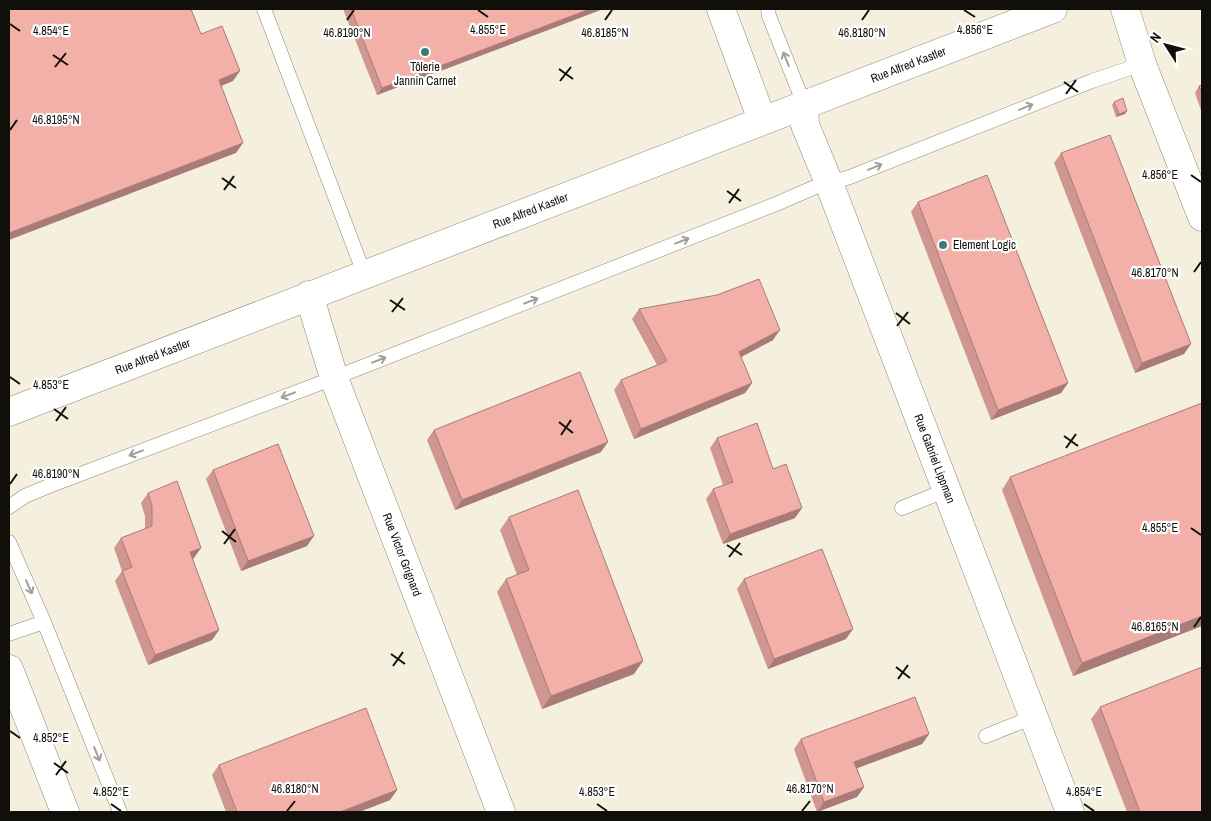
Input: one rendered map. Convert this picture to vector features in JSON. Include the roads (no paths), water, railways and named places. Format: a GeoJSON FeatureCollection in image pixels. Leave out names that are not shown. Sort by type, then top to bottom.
{"type":"FeatureCollection","features":[{"type":"Feature","properties":{"kind":"street"},"geometry":{"type":"LineString","coordinates":[[720,9],[762,120]]}},
{"type":"Feature","properties":{"kind":"street","name":"Rue Alfred Kastler"},"geometry":{"type":"LineString","coordinates":[[9,412],[1053,9]]}},
{"type":"Feature","properties":{"kind":"street"},"geometry":{"type":"LineString","coordinates":[[1125,9],[1142,64],[1202,218]]}},
{"type":"Feature","properties":{"kind":"street","name":"Rue Gabriel Lippman"},"geometry":{"type":"LineString","coordinates":[[804,104],[805,125],[829,183],[1070,812]]}},
{"type":"Feature","properties":{"kind":"street","name":"Rue Victor Grignard"},"geometry":{"type":"LineString","coordinates":[[309,295],[334,378],[501,812]]}},
{"type":"Feature","properties":{"kind":"street"},"geometry":{"type":"LineString","coordinates":[[9,668],[66,812]]}},
{"type":"Feature","properties":{"kind":"lane"},"geometry":{"type":"LineString","coordinates":[[264,9],[365,276]]}},
{"type":"Feature","properties":{"kind":"lane"},"geometry":{"type":"LineString","coordinates":[[768,9],[769,16],[804,104]]}},
{"type":"Feature","properties":{"kind":"lane"},"geometry":{"type":"LineString","coordinates":[[9,507],[25,496],[49,486],[334,378],[1092,81],[1142,64]]}},
{"type":"Feature","properties":{"kind":"lane"},"geometry":{"type":"LineString","coordinates":[[902,508],[947,490]]}},
{"type":"Feature","properties":{"kind":"lane"},"geometry":{"type":"LineString","coordinates":[[9,542],[44,622],[120,812]]}},
{"type":"Feature","properties":{"kind":"lane"},"geometry":{"type":"LineString","coordinates":[[9,634],[44,622]]}},
{"type":"Feature","properties":{"kind":"lane"},"geometry":{"type":"LineString","coordinates":[[986,736],[1033,717]]}},
{"type":"Feature","properties":{"kind":"place","name":"Tôlerie Jannin Carnet"},"geometry":{"type":"Point","coordinates":[425,52]}},
{"type":"Feature","properties":{"kind":"place","name":"Element Logic"},"geometry":{"type":"Point","coordinates":[943,245]}}]}
